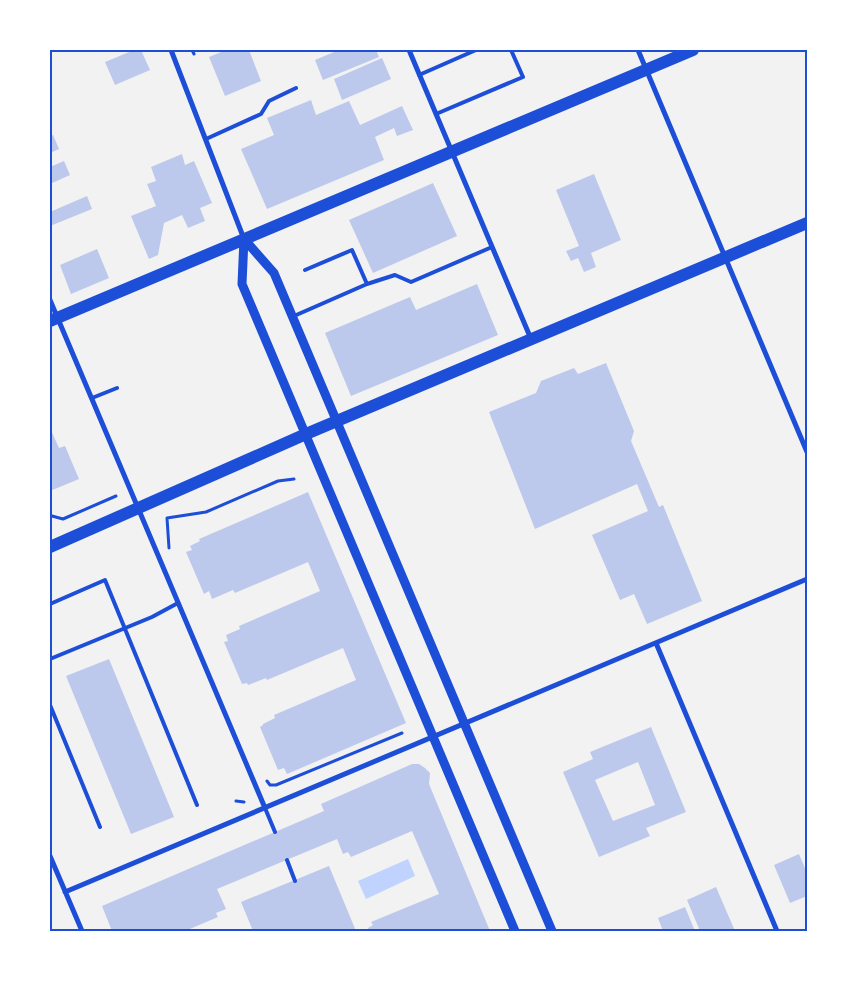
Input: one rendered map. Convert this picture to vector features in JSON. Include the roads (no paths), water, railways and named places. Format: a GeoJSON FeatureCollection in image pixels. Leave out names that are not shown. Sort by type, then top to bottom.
{"type":"FeatureCollection","features":[{"type":"Feature","properties":{"kind":"main road"},"geometry":{"type":"LineString","coordinates":[[54,320],[693,50]]}},
{"type":"Feature","properties":{"kind":"main road"},"geometry":{"type":"LineString","coordinates":[[50,546],[306,434],[807,223]]}},
{"type":"Feature","properties":{"kind":"street"},"geometry":{"type":"LineString","coordinates":[[171,50],[244,239],[274,273],[552,931]]}},
{"type":"Feature","properties":{"kind":"street"},"geometry":{"type":"LineString","coordinates":[[409,50],[531,340]]}},
{"type":"Feature","properties":{"kind":"street"},"geometry":{"type":"LineString","coordinates":[[638,50],[807,452]]}},
{"type":"Feature","properties":{"kind":"street"},"geometry":{"type":"LineString","coordinates":[[244,239],[242,284],[515,931]]}},
{"type":"Feature","properties":{"kind":"street"},"geometry":{"type":"LineString","coordinates":[[50,300],[54,320],[92,398],[265,808]]}},
{"type":"Feature","properties":{"kind":"street"},"geometry":{"type":"LineString","coordinates":[[65,892],[807,579]]}},
{"type":"Feature","properties":{"kind":"street"},"geometry":{"type":"LineString","coordinates":[[656,643],[777,931]]}},
{"type":"Feature","properties":{"kind":"street"},"geometry":{"type":"LineString","coordinates":[[50,856],[82,931]]}},
{"type":"Feature","properties":{"kind":"lane"},"geometry":{"type":"LineString","coordinates":[[419,75],[476,50]]}},
{"type":"Feature","properties":{"kind":"lane"},"geometry":{"type":"LineString","coordinates":[[436,114],[523,77],[511,50]]}},
{"type":"Feature","properties":{"kind":"lane"},"geometry":{"type":"LineString","coordinates":[[206,139],[261,114],[269,101],[296,88]]}},
{"type":"Feature","properties":{"kind":"lane"},"geometry":{"type":"LineString","coordinates":[[292,316],[367,284],[395,275],[412,282],[492,247]]}},
{"type":"Feature","properties":{"kind":"lane"},"geometry":{"type":"LineString","coordinates":[[305,270],[352,250],[367,284]]}},
{"type":"Feature","properties":{"kind":"lane"},"geometry":{"type":"LineString","coordinates":[[92,398],[116,388]]}},
{"type":"Feature","properties":{"kind":"lane"},"geometry":{"type":"LineString","coordinates":[[50,604],[105,580],[198,805]]}},
{"type":"Feature","properties":{"kind":"lane"},"geometry":{"type":"LineString","coordinates":[[50,659],[152,618],[178,603]]}},
{"type":"Feature","properties":{"kind":"lane"},"geometry":{"type":"LineString","coordinates":[[50,705],[100,827]]}},
{"type":"Feature","properties":{"kind":"lane"},"geometry":{"type":"LineString","coordinates":[[265,808],[275,832]]}},
{"type":"Feature","properties":{"kind":"lane"},"geometry":{"type":"LineString","coordinates":[[287,860],[295,881]]}},
{"type":"Feature","properties":{"kind":"water"},"geometry":{"type":"Polygon","coordinates":[[[408,859],[415,876],[366,899],[358,881],[408,859]]]}}]}
